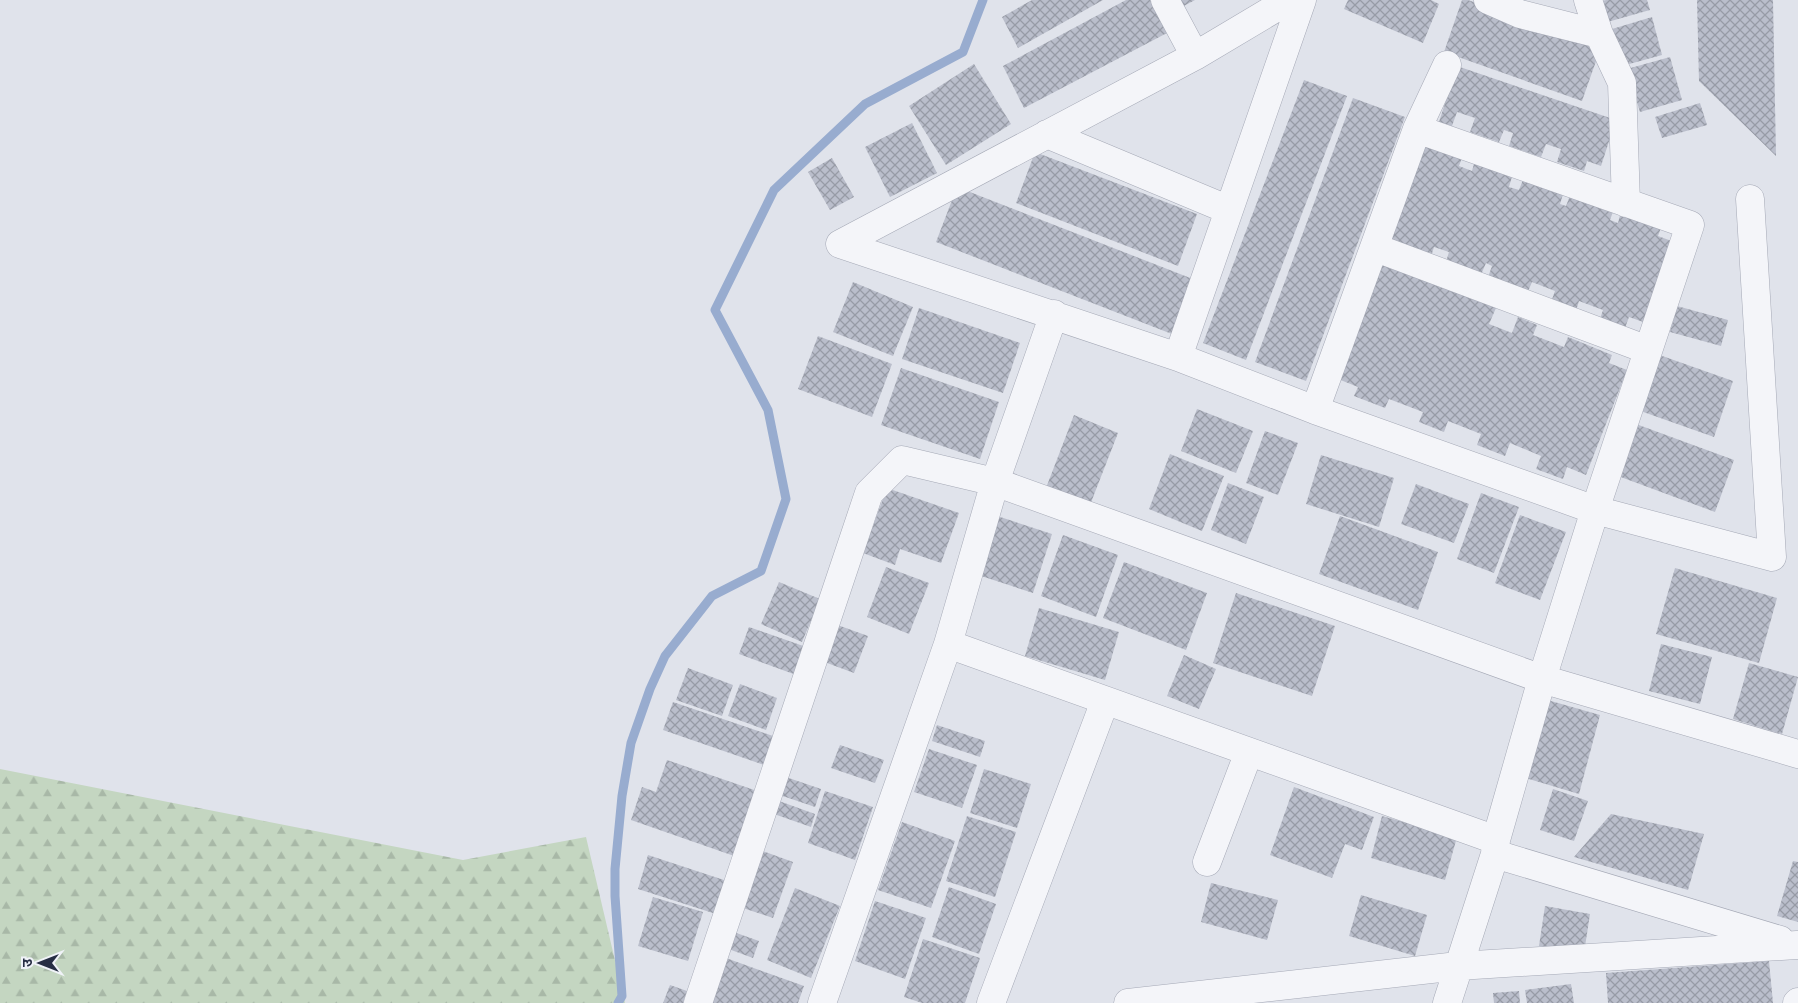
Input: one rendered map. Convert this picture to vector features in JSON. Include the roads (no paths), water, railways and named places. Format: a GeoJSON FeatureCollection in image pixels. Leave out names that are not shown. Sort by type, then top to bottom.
{"type":"FeatureCollection","features":[{"type":"Feature","properties":{"kind":"street"},"geometry":{"type":"LineString","coordinates":[[1165,0],[1195,56]]}},
{"type":"Feature","properties":{"kind":"street"},"geometry":{"type":"LineString","coordinates":[[1289,0],[1195,56],[840,244],[1178,357],[1315,410],[1595,510],[1772,557],[1750,200]]}},
{"type":"Feature","properties":{"kind":"street"},"geometry":{"type":"LineString","coordinates":[[1178,357],[1302,0]]}},
{"type":"Feature","properties":{"kind":"street"},"geometry":{"type":"LineString","coordinates":[[1488,0],[1520,14],[1599,34]]}},
{"type":"Feature","properties":{"kind":"street"},"geometry":{"type":"LineString","coordinates":[[1520,14],[1549,0]]}},
{"type":"Feature","properties":{"kind":"street"},"geometry":{"type":"LineString","coordinates":[[1588,0],[1599,34],[1622,82],[1626,202]]}},
{"type":"Feature","properties":{"kind":"street"},"geometry":{"type":"LineString","coordinates":[[1315,410],[1376,248],[1417,129],[1447,65]]}},
{"type":"Feature","properties":{"kind":"street"},"geometry":{"type":"LineString","coordinates":[[1417,129],[1690,225],[1595,510],[1542,679],[1495,847],[1447,1003]]}},
{"type":"Feature","properties":{"kind":"street"},"geometry":{"type":"LineString","coordinates":[[1047,134],[1229,210]]}},
{"type":"Feature","properties":{"kind":"street"},"geometry":{"type":"LineString","coordinates":[[1376,248],[1648,350]]}},
{"type":"Feature","properties":{"kind":"street"},"geometry":{"type":"LineString","coordinates":[[822,1003],[948,644],[995,482],[1054,314]]}},
{"type":"Feature","properties":{"kind":"street"},"geometry":{"type":"LineString","coordinates":[[698,1003],[869,493],[902,460],[995,482],[1542,679],[1798,754]]}},
{"type":"Feature","properties":{"kind":"street"},"geometry":{"type":"LineString","coordinates":[[948,644],[1249,752],[1495,847],[1797,945]]}},
{"type":"Feature","properties":{"kind":"street"},"geometry":{"type":"LineString","coordinates":[[991,1003],[1105,701]]}},
{"type":"Feature","properties":{"kind":"street"},"geometry":{"type":"LineString","coordinates":[[1207,862],[1249,752]]}},
{"type":"Feature","properties":{"kind":"street"},"geometry":{"type":"LineString","coordinates":[[1128,1003],[1458,966],[1797,945]]}},
{"type":"Feature","properties":{"kind":"waterway"},"geometry":{"type":"LineString","coordinates":[[618,1003],[622,996],[615,869],[622,796],[631,743],[650,689],[665,656],[712,596],[761,571],[786,499],[768,410],[715,310],[774,190],[865,104],[963,52],[983,0]]}}]}
